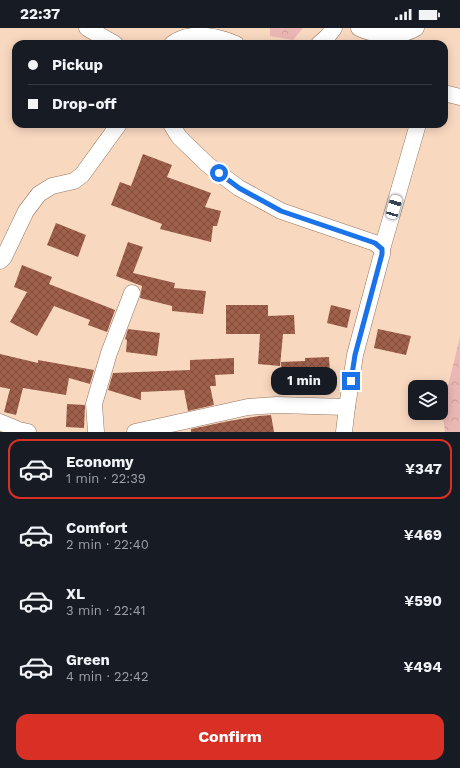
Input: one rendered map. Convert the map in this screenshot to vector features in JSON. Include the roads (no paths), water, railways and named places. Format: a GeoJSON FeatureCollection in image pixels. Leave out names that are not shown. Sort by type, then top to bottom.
{"type":"FeatureCollection","features":[{"type":"Feature","properties":{"kind":"street"},"geometry":{"type":"LineString","coordinates":[[87,28],[108,40]]}},
{"type":"Feature","properties":{"kind":"street"},"geometry":{"type":"LineString","coordinates":[[324,40],[334,28]]}},
{"type":"Feature","properties":{"kind":"street"},"geometry":{"type":"LineString","coordinates":[[359,28],[365,31],[381,34],[401,34],[416,28]]}},
{"type":"Feature","properties":{"kind":"street"},"geometry":{"type":"LineString","coordinates":[[178,40],[186,37],[210,36],[226,40]]}},
{"type":"Feature","properties":{"kind":"street"},"geometry":{"type":"LineString","coordinates":[[448,94],[460,97]]}},
{"type":"Feature","properties":{"kind":"street"},"geometry":{"type":"LineString","coordinates":[[0,261],[4,257],[26,211],[39,194],[52,186],[74,181],[82,175],[116,128]]}},
{"type":"Feature","properties":{"kind":"street"},"geometry":{"type":"LineString","coordinates":[[173,128],[179,137],[208,165],[239,188],[281,211],[375,243],[382,249]]}},
{"type":"Feature","properties":{"kind":"street"},"geometry":{"type":"LineString","coordinates":[[344,432],[355,355],[382,254],[382,249],[417,128]]}},
{"type":"Feature","properties":{"kind":"street"},"geometry":{"type":"LineString","coordinates":[[96,432],[94,404],[108,353],[132,293]]}},
{"type":"Feature","properties":{"kind":"street"},"geometry":{"type":"LineString","coordinates":[[135,432],[248,407],[277,405],[347,407]]}},
{"type":"Feature","properties":{"kind":"street"},"geometry":{"type":"LineString","coordinates":[[0,422],[28,432]]}}]}
